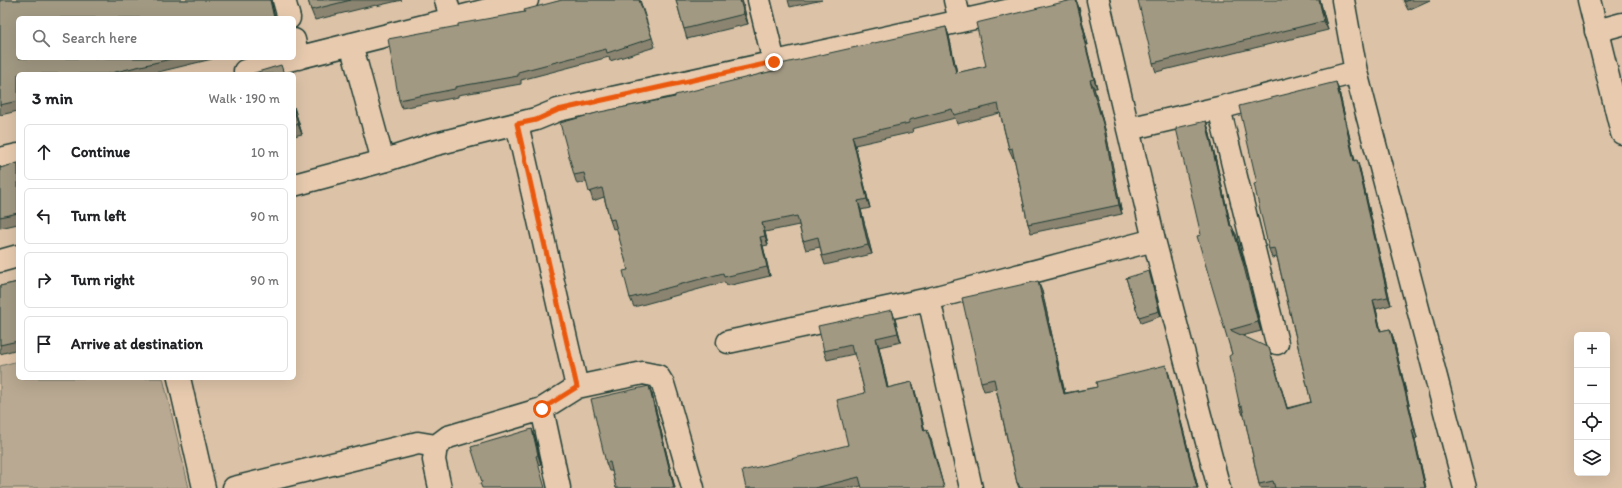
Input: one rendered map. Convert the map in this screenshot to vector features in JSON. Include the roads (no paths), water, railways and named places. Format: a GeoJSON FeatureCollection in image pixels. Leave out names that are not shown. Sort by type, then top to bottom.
{"type":"FeatureCollection","features":[{"type":"Feature","properties":{"kind":"street"},"geometry":{"type":"LineString","coordinates":[[284,0],[288,16]]}},
{"type":"Feature","properties":{"kind":"street"},"geometry":{"type":"LineString","coordinates":[[296,49],[351,44],[448,10],[527,0]]}},
{"type":"Feature","properties":{"kind":"street"},"geometry":{"type":"LineString","coordinates":[[759,0],[774,62]]}},
{"type":"Feature","properties":{"kind":"street"},"geometry":{"type":"LineString","coordinates":[[954,0],[960,21]]}},
{"type":"Feature","properties":{"kind":"street"},"geometry":{"type":"LineString","coordinates":[[296,184],[383,162],[432,145],[536,120],[558,110],[1056,0]]}},
{"type":"Feature","properties":{"kind":"street"},"geometry":{"type":"LineString","coordinates":[[1098,0],[1154,240],[1219,488]]}},
{"type":"Feature","properties":{"kind":"street"},"geometry":{"type":"LineString","coordinates":[[1343,0],[1356,72],[1465,488]]}},
{"type":"Feature","properties":{"kind":"street"},"geometry":{"type":"LineString","coordinates":[[1589,0],[1596,31],[1615,77],[1622,133]]}},
{"type":"Feature","properties":{"kind":"street"},"geometry":{"type":"LineString","coordinates":[[1596,31],[1622,24]]}},
{"type":"Feature","properties":{"kind":"street"},"geometry":{"type":"LineString","coordinates":[[351,44],[383,162]]}},
{"type":"Feature","properties":{"kind":"street"},"geometry":{"type":"LineString","coordinates":[[245,71],[270,60]]}},
{"type":"Feature","properties":{"kind":"street"},"geometry":{"type":"LineString","coordinates":[[1128,129],[1219,108],[1356,72]]}},
{"type":"Feature","properties":{"kind":"street"},"geometry":{"type":"LineString","coordinates":[[1219,108],[1278,343]]}},
{"type":"Feature","properties":{"kind":"street"},"geometry":{"type":"LineString","coordinates":[[517,124],[577,387]]}},
{"type":"Feature","properties":{"kind":"street"},"geometry":{"type":"LineString","coordinates":[[0,159],[16,155]]}},
{"type":"Feature","properties":{"kind":"street"},"geometry":{"type":"LineString","coordinates":[[728,342],[929,299],[1154,240]]}},
{"type":"Feature","properties":{"kind":"street"},"geometry":{"type":"LineString","coordinates":[[0,261],[16,257]]}},
{"type":"Feature","properties":{"kind":"street"},"geometry":{"type":"LineString","coordinates":[[929,299],[971,488]]}},
{"type":"Feature","properties":{"kind":"street"},"geometry":{"type":"LineString","coordinates":[[440,488],[434,460],[436,446],[448,437],[542,409],[577,387],[643,373],[658,376],[663,384],[693,488]]}},
{"type":"Feature","properties":{"kind":"street"},"geometry":{"type":"LineString","coordinates":[[179,380],[204,488]]}},
{"type":"Feature","properties":{"kind":"street"},"geometry":{"type":"LineString","coordinates":[[542,409],[559,488]]}},
{"type":"Feature","properties":{"kind":"street"},"geometry":{"type":"LineString","coordinates":[[234,488],[418,443],[436,446]]}}]}
